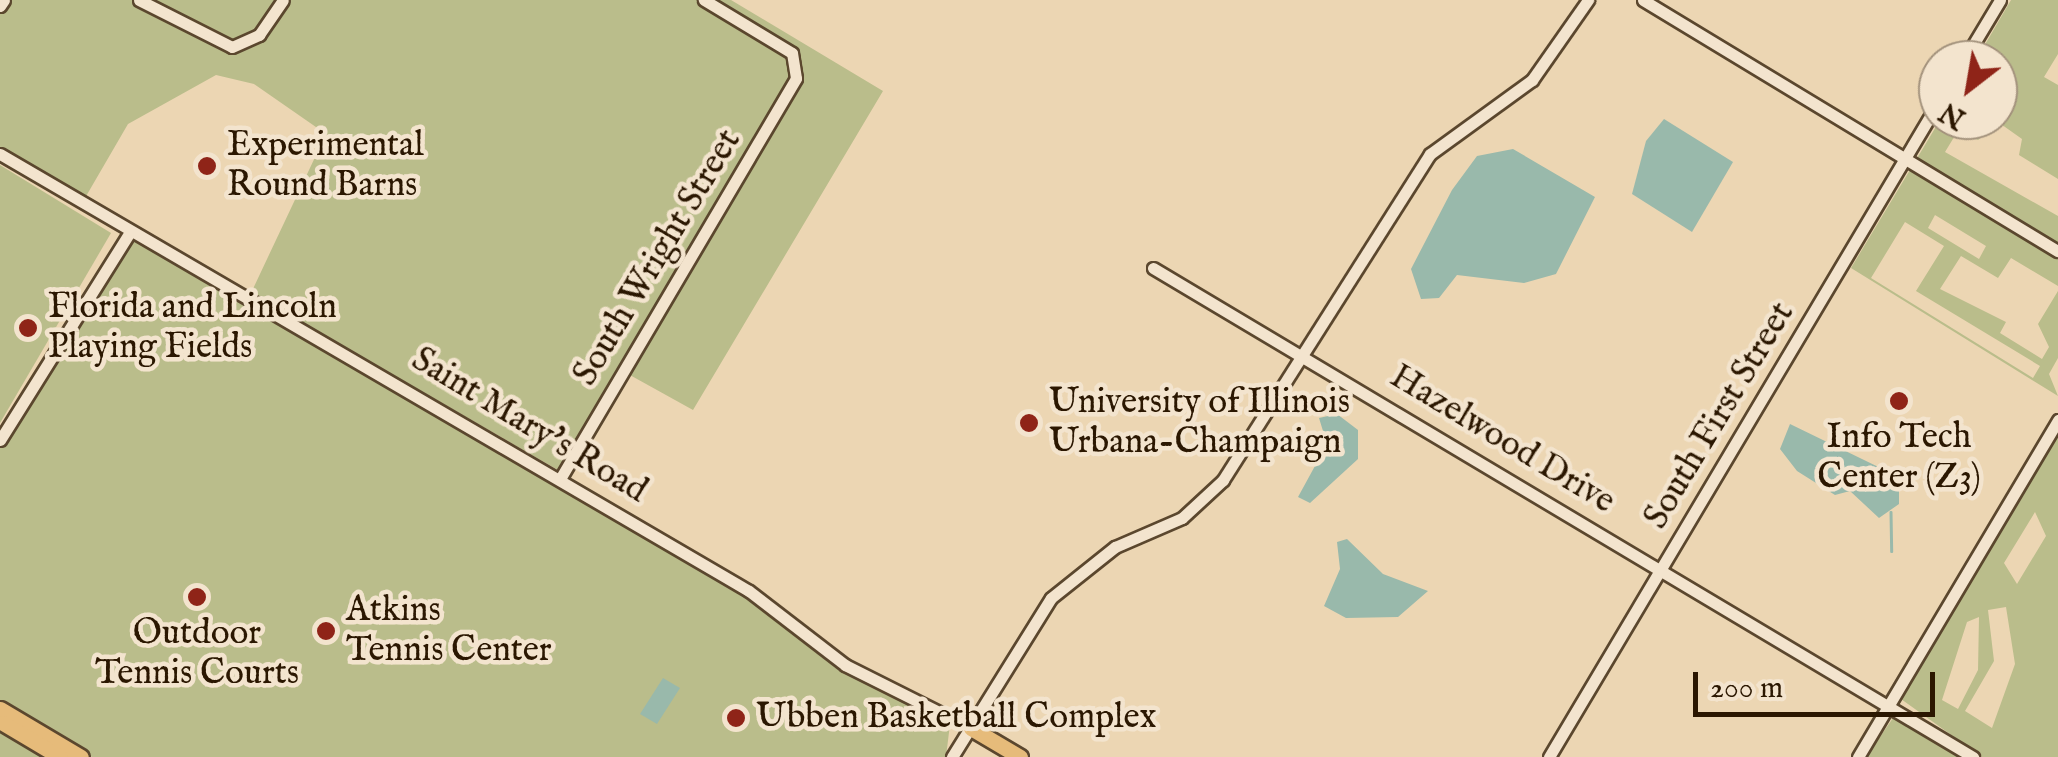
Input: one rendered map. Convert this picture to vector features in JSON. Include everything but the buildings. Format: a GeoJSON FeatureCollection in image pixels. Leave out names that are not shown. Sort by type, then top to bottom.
{"type":"FeatureCollection","features":[{"type":"Feature","properties":{"kind":"main road"},"geometry":{"type":"LineString","coordinates":[[0,709],[81,757]]}},
{"type":"Feature","properties":{"kind":"main road"},"geometry":{"type":"LineString","coordinates":[[0,721],[60,757]]}},
{"type":"Feature","properties":{"kind":"main road","name":"Saint Mary's Road"},"geometry":{"type":"LineString","coordinates":[[970,728],[1020,757]]}},
{"type":"Feature","properties":{"kind":"street"},"geometry":{"type":"LineString","coordinates":[[139,0],[232,48],[259,36],[283,0]]}},
{"type":"Feature","properties":{"kind":"street","name":"South Wright Street"},"geometry":{"type":"LineString","coordinates":[[560,478],[797,64],[704,0]]}},
{"type":"Feature","properties":{"kind":"street"},"geometry":{"type":"LineString","coordinates":[[952,757],[1051,598],[1115,547],[1182,518],[1222,480],[1430,154],[1532,80],[1588,0]]}},
{"type":"Feature","properties":{"kind":"street"},"geometry":{"type":"LineString","coordinates":[[1643,0],[2058,251]]}},
{"type":"Feature","properties":{"kind":"street"},"geometry":{"type":"LineString","coordinates":[[1976,40],[2000,0]]}},
{"type":"Feature","properties":{"kind":"street","name":"South First Street"},"geometry":{"type":"LineString","coordinates":[[1549,757],[1918,136]]}},
{"type":"Feature","properties":{"kind":"street","name":"Saint Mary's Road"},"geometry":{"type":"LineString","coordinates":[[0,154],[749,591],[846,666],[970,728]]}},
{"type":"Feature","properties":{"kind":"street"},"geometry":{"type":"LineString","coordinates":[[0,440],[130,232]]}},
{"type":"Feature","properties":{"kind":"street","name":"Hazelwood Drive"},"geometry":{"type":"LineString","coordinates":[[1153,268],[1662,566],[1974,757]]}},
{"type":"Feature","properties":{"kind":"street"},"geometry":{"type":"LineString","coordinates":[[1858,757],[2058,420]]}},
{"type":"Feature","properties":{"kind":"green space"},"geometry":{"type":"Polygon","coordinates":[[[0,0],[731,0],[883,91],[693,410],[619,369],[558,470],[251,293],[326,134],[254,84],[216,75],[128,124],[85,198],[0,147],[0,0]]]}},
{"type":"Feature","properties":{"kind":"green space"},"geometry":{"type":"Polygon","coordinates":[[[2011,0],[2058,0],[2058,54],[2044,77],[2058,85],[2058,179],[2019,155],[2022,139],[2018,136],[2018,40],[1988,40],[2011,0]]]}},
{"type":"Feature","properties":{"kind":"green space"},"geometry":{"type":"Polygon","coordinates":[[[1928,140],[1952,140],[1945,152],[2058,216],[2058,286],[2011,258],[1998,278],[1961,256],[1940,289],[2006,322],[2000,333],[2042,359],[2049,347],[2038,324],[2058,291],[2058,358],[2049,374],[2058,396],[1851,268],[1928,140]],[[1935,215],[1928,228],[1979,259],[1986,246],[1935,215]],[[1905,222],[1871,278],[2033,378],[2040,366],[1916,291],[1944,246],[1905,222]]]}},
{"type":"Feature","properties":{"kind":"green space","name":"Florida and Lincoln Playing Fields"},"geometry":{"type":"Polygon","coordinates":[[[0,165],[111,233],[0,423],[0,165]]]}},
{"type":"Feature","properties":{"kind":"green space"},"geometry":{"type":"Polygon","coordinates":[[[133,238],[753,599],[840,668],[950,724],[946,757],[92,757],[0,703],[0,447],[133,238]]]}},
{"type":"Feature","properties":{"kind":"green space"},"geometry":{"type":"Polygon","coordinates":[[[2058,430],[2058,757],[1982,757],[1901,699],[2058,430]],[[2035,512],[2004,563],[2017,584],[2046,536],[2035,512]],[[2006,607],[1988,610],[1994,661],[1965,711],[1992,728],[2015,664],[2006,607]],[[1979,617],[1967,622],[1942,700],[1958,709],[1978,670],[1979,617]]]}},
{"type":"Feature","properties":{"kind":"green space"},"geometry":{"type":"Polygon","coordinates":[[[1893,718],[1902,719],[1965,757],[1866,757],[1893,718]]]}},
{"type":"Feature","properties":{"kind":"green space"},"geometry":{"type":"Polygon","coordinates":[[[0,727],[51,757],[0,757],[0,727]]]}},
{"type":"Feature","properties":{"kind":"shaded area"},"geometry":{"type":"Polygon","coordinates":[[[1664,119],[1733,162],[1692,232],[1632,194],[1646,141],[1664,119]]]}},
{"type":"Feature","properties":{"kind":"shaded area"},"geometry":{"type":"Polygon","coordinates":[[[1513,149],[1595,197],[1556,274],[1524,283],[1457,275],[1439,298],[1421,299],[1411,269],[1452,190],[1477,156],[1513,149]]]}},
{"type":"Feature","properties":{"kind":"shaded area"},"geometry":{"type":"Polygon","coordinates":[[[1337,414],[1358,430],[1358,459],[1310,503],[1298,497],[1327,444],[1319,418],[1337,414]]]}},
{"type":"Feature","properties":{"kind":"shaded area"},"geometry":{"type":"Polygon","coordinates":[[[1790,424],[1899,477],[1899,504],[1879,518],[1850,491],[1835,495],[1797,471],[1780,449],[1790,424]]]}},
{"type":"Feature","properties":{"kind":"shaded area"},"geometry":{"type":"Polygon","coordinates":[[[1347,539],[1383,574],[1428,591],[1398,617],[1346,618],[1324,606],[1340,569],[1337,542],[1347,539]]]}},
{"type":"Feature","properties":{"kind":"shaded area"},"geometry":{"type":"Polygon","coordinates":[[[663,678],[680,688],[657,724],[640,714],[663,678]]]}},
{"type":"Feature","properties":{"kind":"waterway"},"geometry":{"type":"LineString","coordinates":[[1891,512],[1892,551]]}},
{"type":"Feature","properties":{"kind":"place","name":"Experimental Round Barns"},"geometry":{"type":"Point","coordinates":[207,166]}},
{"type":"Feature","properties":{"kind":"place","name":"Florida and Lincoln Playing Fields"},"geometry":{"type":"Point","coordinates":[28,328]}},
{"type":"Feature","properties":{"kind":"place","name":"Info Tech Center (Z3)"},"geometry":{"type":"Point","coordinates":[1899,401]}},
{"type":"Feature","properties":{"kind":"place","name":"University of Illinois Urbana-Champaign"},"geometry":{"type":"Point","coordinates":[1029,423]}},
{"type":"Feature","properties":{"kind":"place","name":"Outdoor Tennis Courts"},"geometry":{"type":"Point","coordinates":[197,597]}},
{"type":"Feature","properties":{"kind":"place","name":"Atkins Tennis Center"},"geometry":{"type":"Point","coordinates":[326,631]}},
{"type":"Feature","properties":{"kind":"place","name":"Ubben Basketball Complex"},"geometry":{"type":"Point","coordinates":[736,718]}}]}
